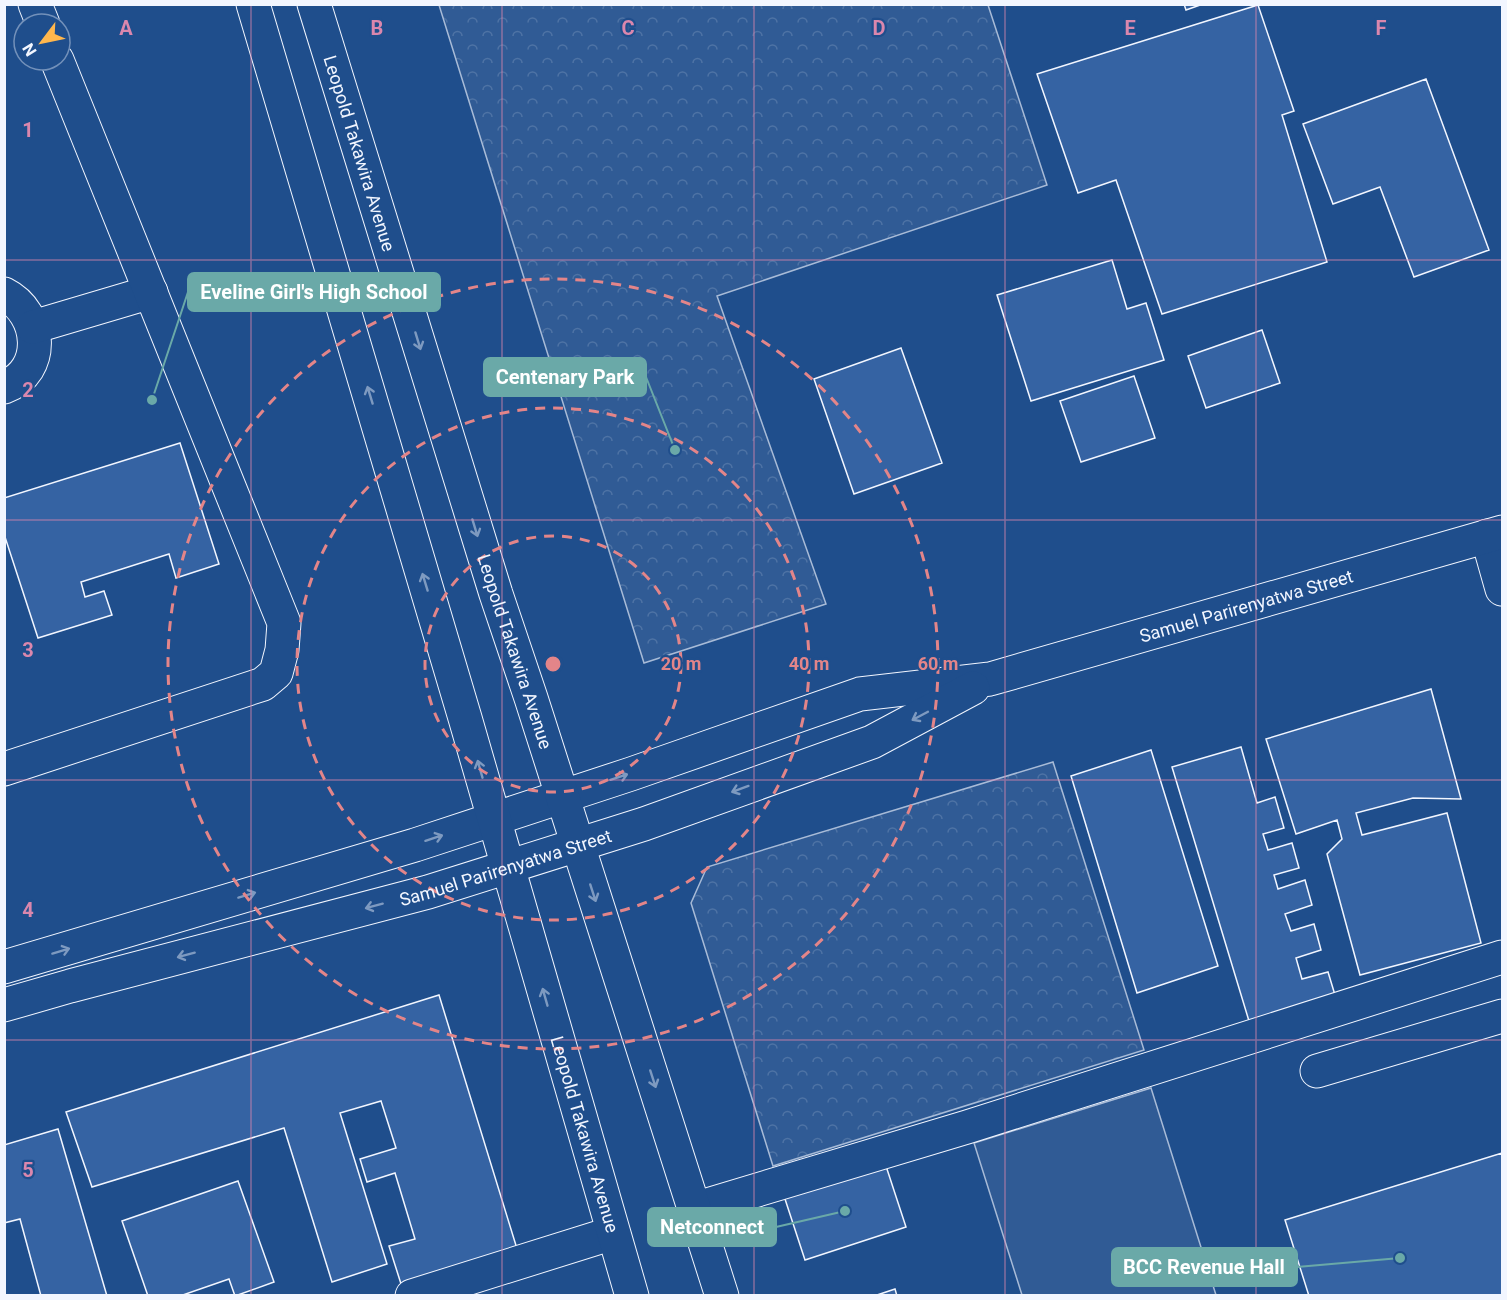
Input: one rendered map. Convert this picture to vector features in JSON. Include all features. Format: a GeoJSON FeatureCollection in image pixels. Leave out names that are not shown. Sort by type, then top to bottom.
{"type":"FeatureCollection","features":[{"type":"Feature","properties":{"kind":"main road","name":"Leopold Takawira Avenue"},"geometry":{"type":"LineString","coordinates":[[253,4],[508,866],[632,1296]]}},
{"type":"Feature","properties":{"kind":"main road","name":"Leopold Takawira Avenue"},"geometry":{"type":"LineString","coordinates":[[314,4],[496,594],[722,1296]]}},
{"type":"Feature","properties":{"kind":"main road"},"geometry":{"type":"LineString","coordinates":[[4,770],[263,684],[276,673],[282,650],[284,623],[62,72]]}},
{"type":"Feature","properties":{"kind":"main road"},"geometry":{"type":"LineString","coordinates":[[33,327],[151,292]]}},
{"type":"Feature","properties":{"kind":"main road"},"geometry":{"type":"LineString","coordinates":[[4,294],[14,299],[26,311],[33,327],[35,344],[32,360],[23,374],[11,385],[4,387]]}},
{"type":"Feature","properties":{"kind":"main road","name":"Samuel Parirenyatwa Street"},"geometry":{"type":"LineString","coordinates":[[4,967],[415,845],[860,694],[990,679],[1495,534]]}},
{"type":"Feature","properties":{"kind":"main road"},"geometry":{"type":"LineString","coordinates":[[1495,534],[1503,589]]}},
{"type":"Feature","properties":{"kind":"main road","name":"Samuel Parirenyatwa Street"},"geometry":{"type":"LineString","coordinates":[[4,1005],[428,892],[644,824],[872,742],[990,679]]}},
{"type":"Feature","properties":{"kind":"main road"},"geometry":{"type":"LineString","coordinates":[[694,1209],[968,1127],[1503,957]]}},
{"type":"Feature","properties":{"kind":"main road"},"geometry":{"type":"LineString","coordinates":[[1317,1071],[1503,1016]]}},
{"type":"Feature","properties":{"kind":"main road"},"geometry":{"type":"LineString","coordinates":[[412,1296],[447,1291],[613,1233]]}},
{"type":"Feature","properties":{"kind":"green space"},"geometry":{"type":"Polygon","coordinates":[[[439,5],[988,5],[1047,185],[717,296],[826,604],[644,663],[439,5]]]}},
{"type":"Feature","properties":{"kind":"green space"},"geometry":{"type":"Polygon","coordinates":[[[1053,762],[1144,1050],[773,1166],[691,903],[707,867],[1053,762]]]}},
{"type":"Feature","properties":{"kind":"shaded area"},"geometry":{"type":"Polygon","coordinates":[[[1151,1088],[1216,1295],[1022,1295],[974,1143],[1151,1088]]]}},
{"type":"Feature","properties":{"kind":"building"},"geometry":{"type":"Polygon","coordinates":[[[1184,4],[1203,4],[1186,10],[1184,4]]]}},
{"type":"Feature","properties":{"kind":"building"},"geometry":{"type":"Polygon","coordinates":[[[1258,5],[1294,111],[1282,115],[1327,262],[1162,314],[1116,180],[1078,193],[1037,74],[1258,5]]]}},
{"type":"Feature","properties":{"kind":"building"},"geometry":{"type":"Polygon","coordinates":[[[1426,79],[1489,250],[1414,277],[1380,187],[1333,204],[1303,124],[1426,79]]]}},
{"type":"Feature","properties":{"kind":"building"},"geometry":{"type":"Polygon","coordinates":[[[1112,260],[1127,309],[1146,303],[1164,360],[1031,401],[997,295],[1112,260]]]}},
{"type":"Feature","properties":{"kind":"building"},"geometry":{"type":"Polygon","coordinates":[[[1262,330],[1280,383],[1206,408],[1188,356],[1262,330]]]}},
{"type":"Feature","properties":{"kind":"building"},"geometry":{"type":"Polygon","coordinates":[[[901,348],[942,463],[854,494],[814,379],[901,348]]]}},
{"type":"Feature","properties":{"kind":"building"},"geometry":{"type":"Polygon","coordinates":[[[1134,376],[1155,438],[1081,462],[1060,401],[1134,376]]]}},
{"type":"Feature","properties":{"kind":"building"},"geometry":{"type":"Polygon","coordinates":[[[180,443],[219,564],[176,578],[169,554],[81,582],[85,597],[104,591],[112,615],[38,638],[4,534],[4,498],[180,443]]]}},
{"type":"Feature","properties":{"kind":"building"},"geometry":{"type":"Polygon","coordinates":[[[1431,689],[1461,799],[1413,798],[1356,813],[1362,835],[1447,813],[1481,943],[1360,975],[1327,854],[1342,839],[1337,820],[1296,834],[1266,739],[1431,689]]]}},
{"type":"Feature","properties":{"kind":"building"},"geometry":{"type":"Polygon","coordinates":[[[1241,747],[1257,803],[1275,797],[1284,828],[1263,834],[1268,850],[1292,843],[1299,868],[1274,875],[1278,889],[1305,880],[1312,905],[1285,914],[1291,931],[1314,924],[1321,950],[1296,958],[1302,979],[1328,972],[1335,995],[1249,1021],[1172,767],[1241,747]]]}},
{"type":"Feature","properties":{"kind":"building"},"geometry":{"type":"Polygon","coordinates":[[[1151,750],[1218,966],[1137,993],[1071,776],[1151,750]]]}},
{"type":"Feature","properties":{"kind":"building"},"geometry":{"type":"Polygon","coordinates":[[[439,995],[518,1252],[402,1287],[389,1246],[415,1239],[395,1173],[367,1182],[360,1159],[396,1148],[381,1101],[340,1113],[387,1264],[332,1282],[284,1128],[92,1187],[66,1112],[439,995]]]}},
{"type":"Feature","properties":{"kind":"building"},"geometry":{"type":"Polygon","coordinates":[[[58,1129],[107,1296],[41,1296],[20,1219],[4,1223],[4,1145],[58,1129]]]}},
{"type":"Feature","properties":{"kind":"building"},"geometry":{"type":"Polygon","coordinates":[[[1502,1153],[1502,1296],[1309,1296],[1285,1220],[1502,1153]]]}},
{"type":"Feature","properties":{"kind":"building"},"geometry":{"type":"Polygon","coordinates":[[[885,1163],[906,1227],[805,1260],[784,1196],[885,1163]]]}},
{"type":"Feature","properties":{"kind":"building"},"geometry":{"type":"Polygon","coordinates":[[[238,1181],[274,1282],[235,1296],[229,1279],[180,1296],[148,1296],[122,1221],[238,1181]]]}},
{"type":"Feature","properties":{"kind":"building"},"geometry":{"type":"Polygon","coordinates":[[[895,1289],[897,1296],[874,1296],[895,1289]]]}},
{"type":"Feature","properties":{"kind":"place","name":"Eveline Girl's High School"},"geometry":{"type":"Point","coordinates":[152,400]}},
{"type":"Feature","properties":{"kind":"place","name":"Centenary Park"},"geometry":{"type":"Point","coordinates":[675,450]}},
{"type":"Feature","properties":{"kind":"place","name":"Netconnect"},"geometry":{"type":"Point","coordinates":[845,1211]}},
{"type":"Feature","properties":{"kind":"place","name":"BCC Revenue Hall"},"geometry":{"type":"Point","coordinates":[1400,1258]}}]}
